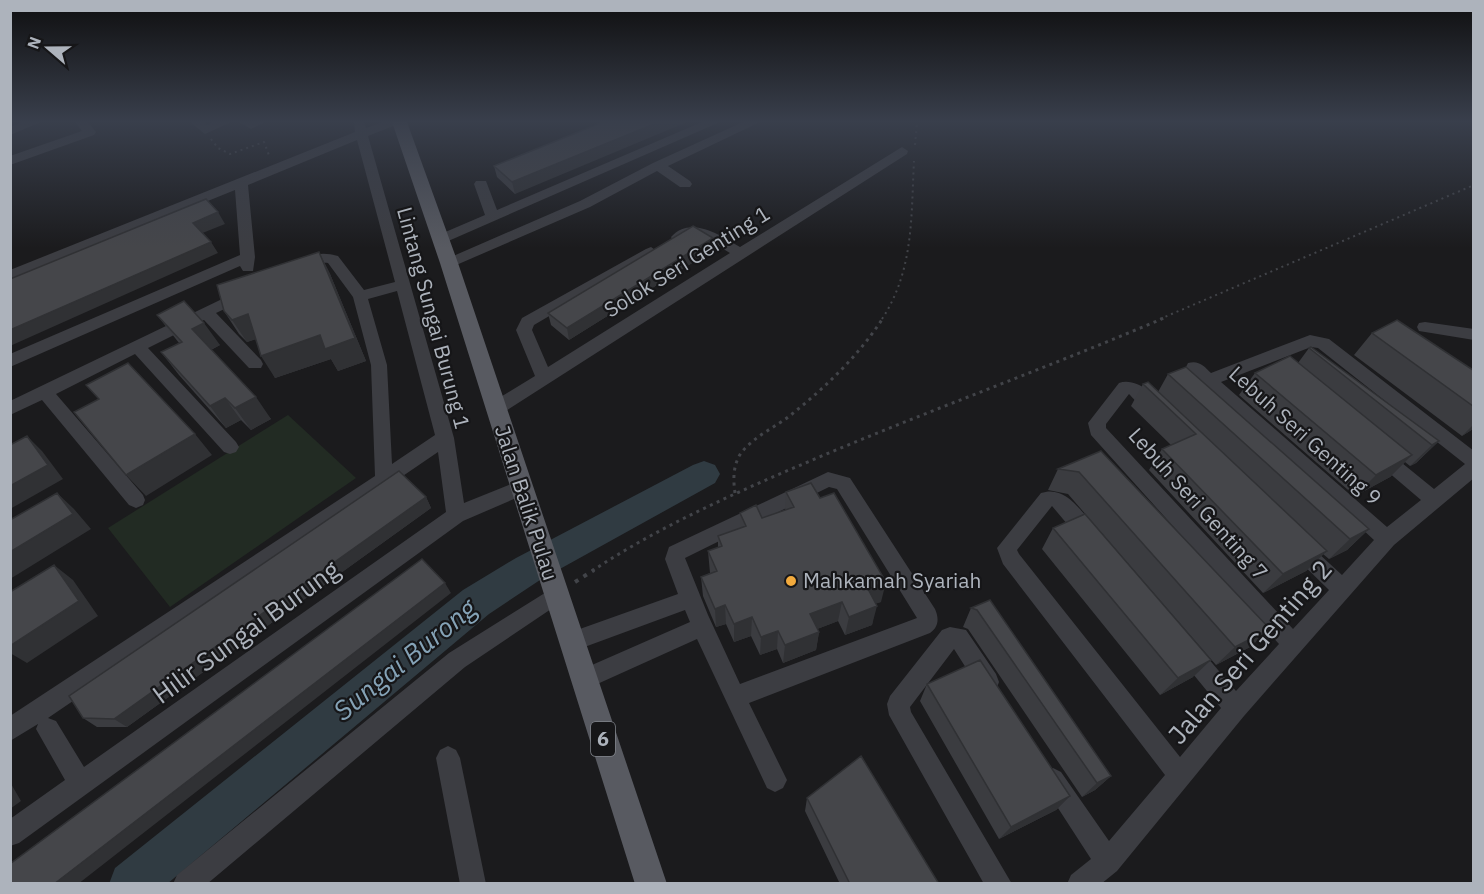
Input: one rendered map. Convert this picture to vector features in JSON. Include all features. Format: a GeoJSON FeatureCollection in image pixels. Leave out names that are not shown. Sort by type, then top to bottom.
{"type":"FeatureCollection","features":[{"type":"Feature","properties":{"kind":"main road","name":"Jalan Balik Pulau"},"geometry":{"type":"LineString","coordinates":[[413,164],[449,263],[651,884]]}},
{"type":"Feature","properties":{"kind":"street"},"geometry":{"type":"LineString","coordinates":[[10,276],[291,164]]}},
{"type":"Feature","properties":{"kind":"street","name":"Lintang Sungai Burung 1"},"geometry":{"type":"LineString","coordinates":[[370,164],[445,438],[456,515]]}},
{"type":"Feature","properties":{"kind":"street"},"geometry":{"type":"LineString","coordinates":[[441,239],[618,164]]}},
{"type":"Feature","properties":{"kind":"street"},"geometry":{"type":"LineString","coordinates":[[449,263],[585,204],[663,164]]}},
{"type":"Feature","properties":{"kind":"street","name":"Solok Seri Genting 1"},"geometry":{"type":"LineString","coordinates":[[495,409],[740,253],[890,164]]}},
{"type":"Feature","properties":{"kind":"street"},"geometry":{"type":"LineString","coordinates":[[658,166],[686,184]]}},
{"type":"Feature","properties":{"kind":"street"},"geometry":{"type":"LineString","coordinates":[[10,361],[248,263],[241,184]]}},
{"type":"Feature","properties":{"kind":"street"},"geometry":{"type":"LineString","coordinates":[[481,184],[493,217]]}},
{"type":"Feature","properties":{"kind":"street"},"geometry":{"type":"LineString","coordinates":[[544,378],[524,330],[533,318],[688,231],[700,230],[740,253]]}},
{"type":"Feature","properties":{"kind":"street"},"geometry":{"type":"LineString","coordinates":[[288,271],[319,257],[333,259],[360,296],[378,365],[384,479]]}},
{"type":"Feature","properties":{"kind":"street"},"geometry":{"type":"LineString","coordinates":[[360,296],[403,285]]}},
{"type":"Feature","properties":{"kind":"street"},"geometry":{"type":"LineString","coordinates":[[10,409],[257,286]]}},
{"type":"Feature","properties":{"kind":"street"},"geometry":{"type":"LineString","coordinates":[[206,312],[255,364]]}},
{"type":"Feature","properties":{"kind":"street"},"geometry":{"type":"LineString","coordinates":[[1425,327],[1473,336]]}},
{"type":"Feature","properties":{"kind":"street"},"geometry":{"type":"LineString","coordinates":[[1209,380],[1310,341],[1323,343],[1473,461]]}},
{"type":"Feature","properties":{"kind":"street"},"geometry":{"type":"LineString","coordinates":[[137,346],[230,447]]}},
{"type":"Feature","properties":{"kind":"street"},"geometry":{"type":"LineString","coordinates":[[1265,360],[1283,375]]}},
{"type":"Feature","properties":{"kind":"street","name":"Lebuh Seri Genting 9"},"geometry":{"type":"LineString","coordinates":[[1194,367],[1387,539]]}},
{"type":"Feature","properties":{"kind":"street","name":"Lebuh Seri Genting 7"},"geometry":{"type":"LineString","coordinates":[[1167,421],[1134,389],[1125,387],[1098,421],[1097,430],[1293,644]]}},
{"type":"Feature","properties":{"kind":"street"},"geometry":{"type":"LineString","coordinates":[[45,392],[136,500]]}},
{"type":"Feature","properties":{"kind":"street"},"geometry":{"type":"LineString","coordinates":[[12,726],[445,438]]}},
{"type":"Feature","properties":{"kind":"street"},"geometry":{"type":"LineString","coordinates":[[1363,441],[1434,500]]}},
{"type":"Feature","properties":{"kind":"street","name":"Jalan Seri Genting 2"},"geometry":{"type":"LineString","coordinates":[[1080,884],[1108,862],[1236,708],[1387,539],[1473,467]]}},
{"type":"Feature","properties":{"kind":"street"},"geometry":{"type":"LineString","coordinates":[[736,698],[927,623],[928,616],[843,483],[828,479],[678,551],[675,559],[702,627],[775,780]]}},
{"type":"Feature","properties":{"kind":"street","name":"Hilir Sungai Burung"},"geometry":{"type":"LineString","coordinates":[[10,834],[456,515],[521,488]]}},
{"type":"Feature","properties":{"kind":"street"},"geometry":{"type":"LineString","coordinates":[[1106,554],[1059,500],[1048,498],[1007,548],[1010,558],[1180,775]]}},
{"type":"Feature","properties":{"kind":"street"},"geometry":{"type":"LineString","coordinates":[[1284,533],[1342,589]]}},
{"type":"Feature","properties":{"kind":"street"},"geometry":{"type":"LineString","coordinates":[[186,884],[552,582]]}},
{"type":"Feature","properties":{"kind":"street"},"geometry":{"type":"LineString","coordinates":[[571,642],[690,599]]}},
{"type":"Feature","properties":{"kind":"street"},"geometry":{"type":"LineString","coordinates":[[584,679],[702,627]]}},
{"type":"Feature","properties":{"kind":"street"},"geometry":{"type":"LineString","coordinates":[[1175,636],[1236,708]]}},
{"type":"Feature","properties":{"kind":"street"},"geometry":{"type":"LineString","coordinates":[[997,695],[958,637],[950,637],[899,700],[900,716],[999,884]]}},
{"type":"Feature","properties":{"kind":"street"},"geometry":{"type":"LineString","coordinates":[[48,729],[80,783]]}},
{"type":"Feature","properties":{"kind":"street"},"geometry":{"type":"LineString","coordinates":[[448,758],[473,884]]}},
{"type":"Feature","properties":{"kind":"street"},"geometry":{"type":"LineString","coordinates":[[1043,764],[1108,862]]}},
{"type":"Feature","properties":{"kind":"path"},"geometry":{"type":"LineString","coordinates":[[735,493],[734,465],[741,453],[790,416],[857,356],[895,297],[908,268],[911,251],[910,164]]}},
{"type":"Feature","properties":{"kind":"path"},"geometry":{"type":"LineString","coordinates":[[552,582],[735,493],[1130,332],[1473,186]]}},
{"type":"Feature","properties":{"kind":"shaded area"},"geometry":{"type":"Polygon","coordinates":[[[288,415],[356,478],[170,607],[108,528],[288,415]]]}},
{"type":"Feature","properties":{"kind":"building"},"geometry":{"type":"Polygon","coordinates":[[[500,164],[557,164],[512,182],[494,166],[500,164]]]}},
{"type":"Feature","properties":{"kind":"building"},"geometry":{"type":"Polygon","coordinates":[[[206,199],[218,212],[193,223],[211,242],[10,330],[10,279],[206,199]]]}},
{"type":"Feature","properties":{"kind":"building"},"geometry":{"type":"Polygon","coordinates":[[[693,226],[713,238],[567,328],[548,313],[693,226]]]}},
{"type":"Feature","properties":{"kind":"building"},"geometry":{"type":"Polygon","coordinates":[[[319,252],[355,338],[325,349],[320,335],[261,356],[248,314],[232,320],[224,311],[217,285],[319,252]]]}},
{"type":"Feature","properties":{"kind":"building"},"geometry":{"type":"Polygon","coordinates":[[[184,301],[204,323],[192,329],[256,397],[235,408],[225,398],[210,406],[161,352],[182,342],[157,315],[184,301]]]}},
{"type":"Feature","properties":{"kind":"building"},"geometry":{"type":"Polygon","coordinates":[[[1397,320],[1473,370],[1473,406],[1372,333],[1397,320]]]}},
{"type":"Feature","properties":{"kind":"building"},"geometry":{"type":"Polygon","coordinates":[[[1311,347],[1439,441],[1432,445],[1309,348],[1311,347]]]}},
{"type":"Feature","properties":{"kind":"building"},"geometry":{"type":"Polygon","coordinates":[[[1290,356],[1412,455],[1376,475],[1255,373],[1290,356]]]}},
{"type":"Feature","properties":{"kind":"building"},"geometry":{"type":"Polygon","coordinates":[[[128,363],[195,434],[126,475],[74,412],[99,399],[86,385],[128,363]]]}},
{"type":"Feature","properties":{"kind":"building"},"geometry":{"type":"Polygon","coordinates":[[[1186,367],[1369,529],[1350,539],[1168,374],[1186,367]]]}},
{"type":"Feature","properties":{"kind":"building"},"geometry":{"type":"Polygon","coordinates":[[[1148,382],[1327,551],[1283,574],[1162,449],[1196,434],[1143,384],[1148,382]]]}},
{"type":"Feature","properties":{"kind":"building"},"geometry":{"type":"Polygon","coordinates":[[[27,436],[48,465],[10,486],[10,445],[27,436]]]}},
{"type":"Feature","properties":{"kind":"building"},"geometry":{"type":"Polygon","coordinates":[[[1101,451],[1270,629],[1235,647],[1079,472],[1058,469],[1101,451]]]}},
{"type":"Feature","properties":{"kind":"building"},"geometry":{"type":"Polygon","coordinates":[[[399,471],[426,497],[114,719],[83,718],[69,696],[399,471]]]}},
{"type":"Feature","properties":{"kind":"building","name":"Mahkamah Syariah"},"geometry":{"type":"Polygon","coordinates":[[[811,483],[820,498],[834,493],[886,582],[868,589],[877,606],[849,617],[842,602],[810,614],[819,632],[785,645],[778,631],[761,637],[752,617],[734,624],[725,605],[715,609],[701,577],[717,571],[708,551],[722,546],[718,536],[746,526],[740,513],[756,505],[762,518],[794,507],[786,492],[811,483]]]}},
{"type":"Feature","properties":{"kind":"building"},"geometry":{"type":"Polygon","coordinates":[[[57,493],[73,514],[10,552],[10,520],[57,493]]]}},
{"type":"Feature","properties":{"kind":"building"},"geometry":{"type":"Polygon","coordinates":[[[1085,514],[1211,660],[1178,678],[1053,528],[1085,514]]]}},
{"type":"Feature","properties":{"kind":"building"},"geometry":{"type":"Polygon","coordinates":[[[422,559],[445,583],[54,884],[10,884],[10,864],[422,559]]]}},
{"type":"Feature","properties":{"kind":"building"},"geometry":{"type":"Polygon","coordinates":[[[54,565],[79,601],[10,646],[10,592],[54,565]]]}},
{"type":"Feature","properties":{"kind":"building"},"geometry":{"type":"Polygon","coordinates":[[[990,600],[1111,776],[1097,783],[977,610],[971,608],[990,600]]]}},
{"type":"Feature","properties":{"kind":"building"},"geometry":{"type":"Polygon","coordinates":[[[980,660],[1070,796],[1011,827],[927,684],[980,660]]]}},
{"type":"Feature","properties":{"kind":"building"},"geometry":{"type":"Polygon","coordinates":[[[861,756],[939,884],[850,884],[807,798],[861,756]]]}},
{"type":"Feature","properties":{"kind":"waterway","name":"Sungai Burong"},"geometry":{"type":"LineString","coordinates":[[131,884],[476,602],[528,569],[704,474]]}},
{"type":"Feature","properties":{"kind":"place","name":"Mahkamah Syariah"},"geometry":{"type":"Point","coordinates":[791,581]}}]}
